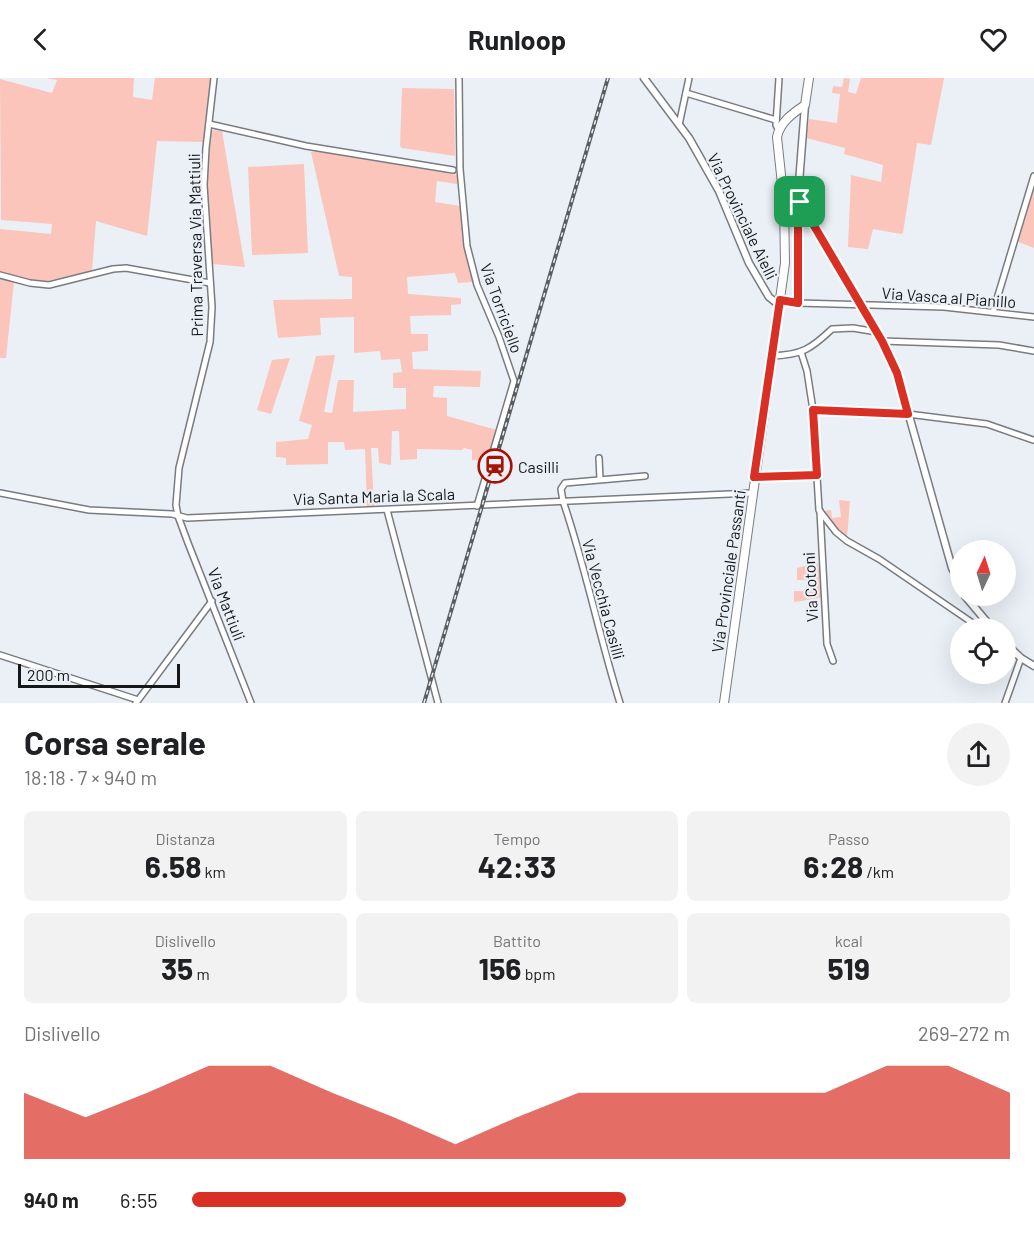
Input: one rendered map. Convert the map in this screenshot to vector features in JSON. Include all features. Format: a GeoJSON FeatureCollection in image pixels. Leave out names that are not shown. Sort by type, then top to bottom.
{"type":"FeatureCollection","features":[{"type":"Feature","properties":{"kind":"main road"},"geometry":{"type":"LineString","coordinates":[[778,129],[791,115],[805,105],[809,78]]}},
{"type":"Feature","properties":{"kind":"main road","name":"Via Provinciale Passanti"},"geometry":{"type":"LineString","coordinates":[[724,703],[779,302],[785,243],[778,129]]}},
{"type":"Feature","properties":{"kind":"street","name":"Prima Traversa Via Mattiuli"},"geometry":{"type":"LineString","coordinates":[[178,516],[176,505],[179,468],[210,342],[212,307],[204,184],[214,78]]}},
{"type":"Feature","properties":{"kind":"street","name":"Via Torriciello"},"geometry":{"type":"LineString","coordinates":[[459,78],[460,169],[467,246],[477,285],[499,337],[514,381],[477,506]]}},
{"type":"Feature","properties":{"kind":"street","name":"Via Provinciale Aielli"},"geometry":{"type":"LineString","coordinates":[[644,78],[689,138],[720,191],[749,263],[769,297],[779,302]]}},
{"type":"Feature","properties":{"kind":"street"},"geometry":{"type":"LineString","coordinates":[[679,125],[689,78]]}},
{"type":"Feature","properties":{"kind":"street"},"geometry":{"type":"LineString","coordinates":[[778,129],[776,120],[779,78]]}},
{"type":"Feature","properties":{"kind":"street"},"geometry":{"type":"LineString","coordinates":[[686,93],[776,120]]}},
{"type":"Feature","properties":{"kind":"street"},"geometry":{"type":"LineString","coordinates":[[805,105],[797,192],[800,202],[862,305],[897,373],[950,561]]}},
{"type":"Feature","properties":{"kind":"street"},"geometry":{"type":"LineString","coordinates":[[209,124],[306,146],[453,170]]}},
{"type":"Feature","properties":{"kind":"street"},"geometry":{"type":"LineString","coordinates":[[993,312],[1034,176]]}},
{"type":"Feature","properties":{"kind":"street"},"geometry":{"type":"LineString","coordinates":[[798,303],[798,210],[800,202]]}},
{"type":"Feature","properties":{"kind":"street"},"geometry":{"type":"LineString","coordinates":[[0,275],[30,283],[49,285],[113,269],[126,268],[210,283]]}},
{"type":"Feature","properties":{"kind":"street","name":"Via Vasca al Pianillo"},"geometry":{"type":"LineString","coordinates":[[779,302],[944,307],[1034,317]]}},
{"type":"Feature","properties":{"kind":"street"},"geometry":{"type":"LineString","coordinates":[[771,356],[801,352],[814,346],[832,329],[854,328],[877,332]]}},
{"type":"Feature","properties":{"kind":"street"},"geometry":{"type":"LineString","coordinates":[[882,341],[999,345],[1034,351]]}},
{"type":"Feature","properties":{"kind":"street","name":"Via Cotoni"},"geometry":{"type":"LineString","coordinates":[[801,352],[807,371],[813,410],[827,644],[833,661]]}},
{"type":"Feature","properties":{"kind":"street"},"geometry":{"type":"LineString","coordinates":[[813,410],[908,414],[987,424],[1033,440]]}},
{"type":"Feature","properties":{"kind":"street"},"geometry":{"type":"LineString","coordinates":[[599,458],[600,479]]}},
{"type":"Feature","properties":{"kind":"street"},"geometry":{"type":"LineString","coordinates":[[754,477],[817,475]]}},
{"type":"Feature","properties":{"kind":"street"},"geometry":{"type":"LineString","coordinates":[[562,501],[561,489],[565,483],[645,476]]}},
{"type":"Feature","properties":{"kind":"street","name":"Via Santa Maria la Scala"},"geometry":{"type":"LineString","coordinates":[[0,493],[89,510],[187,518],[752,492]]}},
{"type":"Feature","properties":{"kind":"street","name":"Via Vecchia Casilli"},"geometry":{"type":"LineString","coordinates":[[562,501],[598,617],[607,663],[620,703]]}},
{"type":"Feature","properties":{"kind":"street"},"geometry":{"type":"LineString","coordinates":[[387,510],[438,703]]}},
{"type":"Feature","properties":{"kind":"street"},"geometry":{"type":"LineString","coordinates":[[819,510],[836,532],[847,541],[965,618]]}},
{"type":"Feature","properties":{"kind":"street","name":"Via Mattiuli"},"geometry":{"type":"LineString","coordinates":[[178,516],[251,703]]}},
{"type":"Feature","properties":{"kind":"street"},"geometry":{"type":"LineString","coordinates":[[0,655],[137,701],[212,601]]}},
{"type":"Feature","properties":{"kind":"street"},"geometry":{"type":"LineString","coordinates":[[973,606],[984,618]]}},
{"type":"Feature","properties":{"kind":"street"},"geometry":{"type":"LineString","coordinates":[[1016,653],[1034,666]]}},
{"type":"Feature","properties":{"kind":"street"},"geometry":{"type":"LineString","coordinates":[[1005,703],[1021,658]]}},
{"type":"Feature","properties":{"kind":"shaded area"},"geometry":{"type":"Polygon","coordinates":[[[46,78],[134,78],[133,97],[152,100],[155,78],[212,78],[203,142],[157,141],[147,236],[96,221],[92,271],[42,282],[0,273],[0,229],[51,234],[52,224],[1,220],[0,79],[52,93],[57,80],[46,78]]]}},
{"type":"Feature","properties":{"kind":"shaded area"},"geometry":{"type":"Polygon","coordinates":[[[844,78],[850,79],[848,92],[856,94],[861,78],[944,78],[931,145],[917,143],[903,233],[873,229],[868,249],[848,247],[851,175],[881,182],[883,165],[844,154],[845,148],[806,138],[809,119],[837,123],[840,94],[832,93],[833,86],[842,87],[844,78]]]}},
{"type":"Feature","properties":{"kind":"shaded area"},"geometry":{"type":"Polygon","coordinates":[[[402,88],[454,89],[455,156],[400,146],[402,88]]]}},
{"type":"Feature","properties":{"kind":"shaded area"},"geometry":{"type":"Polygon","coordinates":[[[212,130],[222,131],[245,267],[212,264],[207,162],[212,130]]]}},
{"type":"Feature","properties":{"kind":"shaded area"},"geometry":{"type":"Polygon","coordinates":[[[318,151],[457,175],[457,184],[437,181],[435,202],[460,206],[473,282],[458,283],[455,273],[407,277],[408,294],[461,298],[461,304],[451,305],[451,315],[410,316],[411,334],[428,334],[428,351],[412,352],[413,369],[481,371],[480,387],[434,386],[433,397],[447,398],[447,416],[497,430],[488,461],[472,460],[472,450],[464,448],[462,450],[417,449],[417,459],[400,460],[399,431],[392,431],[391,465],[379,463],[378,448],[371,448],[374,506],[367,506],[365,449],[345,450],[344,442],[328,442],[328,464],[286,465],[286,458],[276,457],[276,442],[308,439],[312,425],[299,421],[316,356],[335,355],[324,412],[332,413],[338,380],[354,380],[353,412],[406,409],[406,388],[393,388],[393,373],[402,372],[400,359],[381,360],[380,351],[354,353],[354,317],[320,318],[321,335],[278,338],[273,300],[352,299],[352,277],[339,276],[311,152],[318,151]]]}},
{"type":"Feature","properties":{"kind":"shaded area"},"geometry":{"type":"Polygon","coordinates":[[[304,164],[308,253],[252,255],[248,167],[304,164]]]}},
{"type":"Feature","properties":{"kind":"shaded area"},"geometry":{"type":"Polygon","coordinates":[[[1034,185],[1034,248],[1016,241],[1034,185]]]}},
{"type":"Feature","properties":{"kind":"shaded area"},"geometry":{"type":"Polygon","coordinates":[[[0,279],[14,282],[6,358],[0,358],[0,279]]]}},
{"type":"Feature","properties":{"kind":"shaded area"},"geometry":{"type":"Polygon","coordinates":[[[290,358],[271,414],[257,410],[272,360],[290,358]]]}},
{"type":"Feature","properties":{"kind":"shaded area"},"geometry":{"type":"Polygon","coordinates":[[[839,500],[850,501],[847,538],[824,511],[831,510],[832,518],[841,517],[839,500]]]}},
{"type":"Feature","properties":{"kind":"shaded area"},"geometry":{"type":"Polygon","coordinates":[[[818,563],[821,568],[823,595],[820,598],[794,602],[794,591],[806,591],[806,580],[797,580],[797,568],[818,563]]]}},
{"type":"Feature","properties":{"kind":"railway"},"geometry":{"type":"LineString","coordinates":[[424,703],[608,78]]}},
{"type":"Feature","properties":{"kind":"place","name":"Casilli"},"geometry":{"type":"Point","coordinates":[495,466]}},
{"type":"Feature","properties":{"kind":"route"},"geometry":{"type":"LineString","coordinates":[[800,202],[882,341],[900,381],[908,414],[813,410],[817,475],[754,477],[780,300],[798,303],[798,210],[800,202]]}}]}
